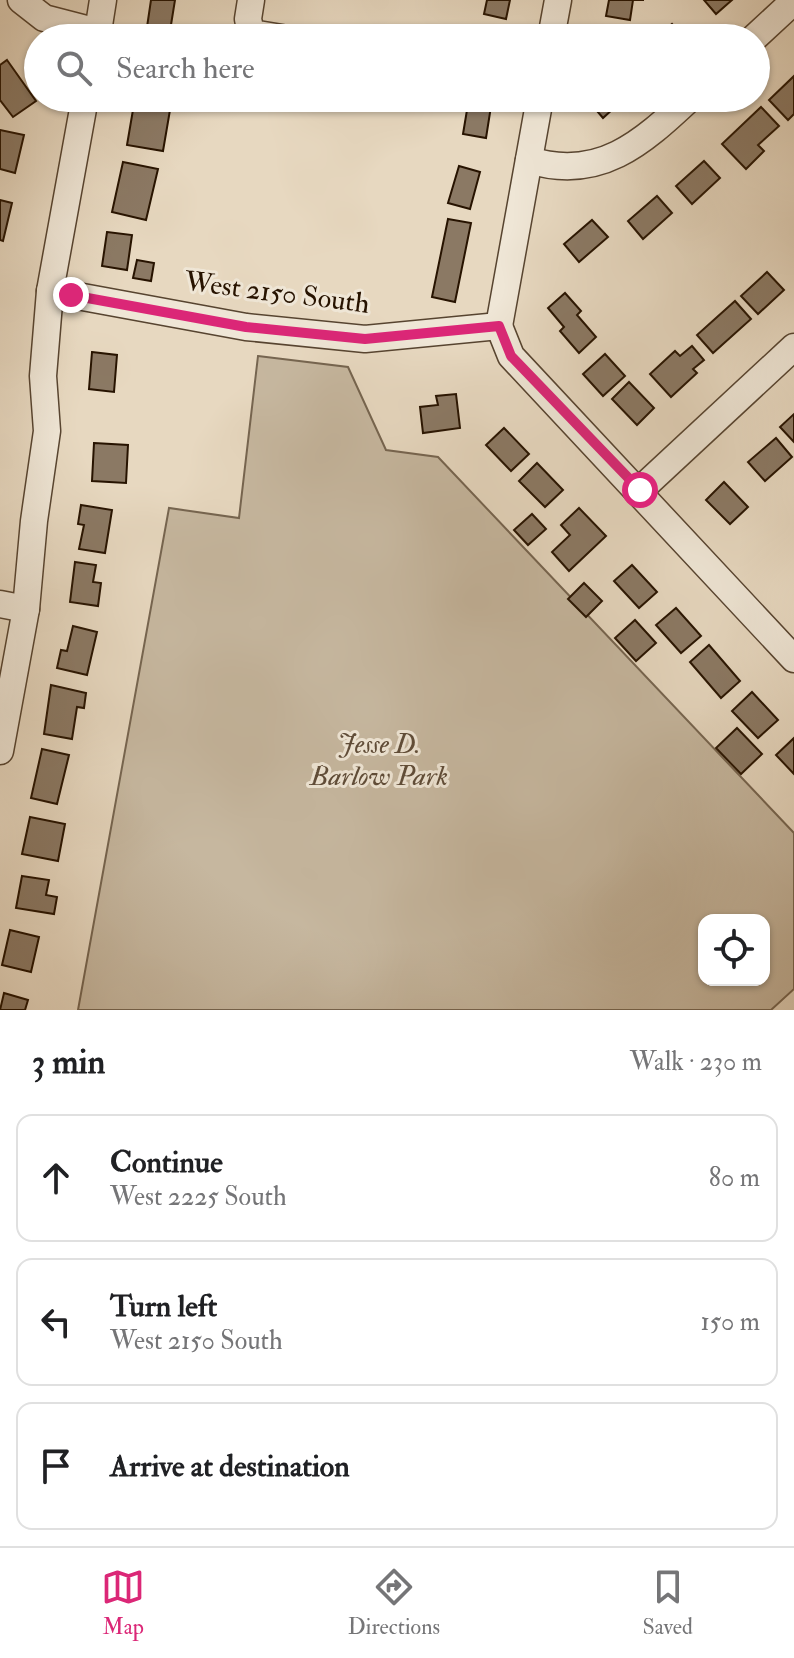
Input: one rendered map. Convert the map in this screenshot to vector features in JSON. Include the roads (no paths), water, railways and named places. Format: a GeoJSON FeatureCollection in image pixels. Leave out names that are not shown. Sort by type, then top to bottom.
{"type":"FeatureCollection","features":[{"type":"Feature","properties":{"kind":"street"},"geometry":{"type":"LineString","coordinates":[[21,0],[44,18],[63,24]]}},
{"type":"Feature","properties":{"kind":"street"},"geometry":{"type":"LineString","coordinates":[[99,24],[103,0]]}},
{"type":"Feature","properties":{"kind":"street"},"geometry":{"type":"LineString","coordinates":[[249,24],[251,0]]}},
{"type":"Feature","properties":{"kind":"street"},"geometry":{"type":"LineString","coordinates":[[554,24],[558,0]]}},
{"type":"Feature","properties":{"kind":"street"},"geometry":{"type":"LineString","coordinates":[[769,24],[794,1]]}},
{"type":"Feature","properties":{"kind":"street"},"geometry":{"type":"LineString","coordinates":[[0,751],[26,609],[47,431],[43,376],[50,291],[82,112]]}},
{"type":"Feature","properties":{"kind":"street"},"geometry":{"type":"LineString","coordinates":[[538,112],[499,326],[511,356],[640,490],[794,659]]}},
{"type":"Feature","properties":{"kind":"street"},"geometry":{"type":"LineString","coordinates":[[529,160],[553,167],[613,160],[673,112]]}},
{"type":"Feature","properties":{"kind":"street","name":"West 2150 South"},"geometry":{"type":"LineString","coordinates":[[50,291],[246,327],[365,339],[499,326]]}},
{"type":"Feature","properties":{"kind":"street"},"geometry":{"type":"LineString","coordinates":[[640,490],[794,347]]}},
{"type":"Feature","properties":{"kind":"street"},"geometry":{"type":"LineString","coordinates":[[0,604],[26,609]]}},
{"type":"Feature","properties":{"kind":"park label","name":"Jesse D. Barlow Park"},"geometry":{"type":"Point","coordinates":[379,760]}}]}
